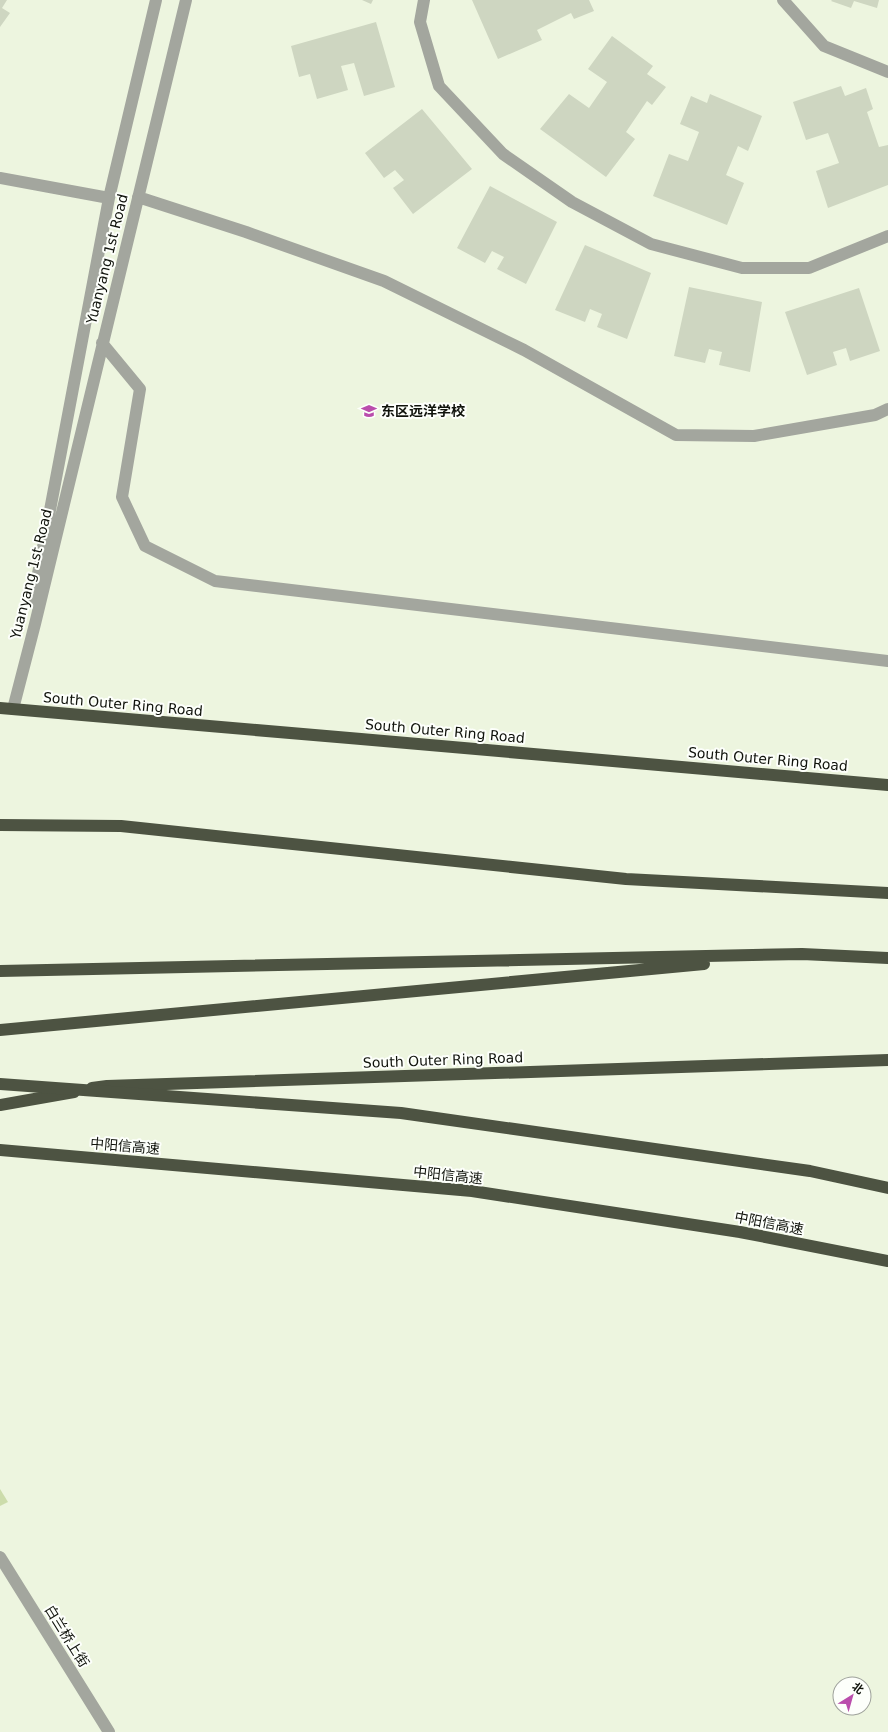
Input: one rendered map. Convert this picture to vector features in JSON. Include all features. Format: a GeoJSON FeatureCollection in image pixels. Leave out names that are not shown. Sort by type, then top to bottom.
{"type":"FeatureCollection","features":[{"type":"Feature","properties":{"kind":"highway","name":"South Outer Ring Road"},"geometry":{"type":"LineString","coordinates":[[0,708],[546,754],[888,785]]}},
{"type":"Feature","properties":{"kind":"highway"},"geometry":{"type":"LineString","coordinates":[[0,825],[121,826],[626,879],[888,893]]}},
{"type":"Feature","properties":{"kind":"highway"},"geometry":{"type":"LineString","coordinates":[[0,1030],[802,954]]}},
{"type":"Feature","properties":{"kind":"highway"},"geometry":{"type":"LineString","coordinates":[[0,971],[802,954],[888,958]]}},
{"type":"Feature","properties":{"kind":"highway","name":"South Outer Ring Road"},"geometry":{"type":"LineString","coordinates":[[0,1104],[107,1086],[888,1060]]}},
{"type":"Feature","properties":{"kind":"highway"},"geometry":{"type":"LineString","coordinates":[[0,1084],[401,1113],[810,1170],[888,1188]]}},
{"type":"Feature","properties":{"kind":"highway","name":"中阳信高速"},"geometry":{"type":"LineString","coordinates":[[0,1150],[472,1191],[740,1232],[888,1261]]}},
{"type":"Feature","properties":{"kind":"street","name":"Yuanyang 1st Road"},"geometry":{"type":"LineString","coordinates":[[12,709],[109,198],[156,0]]}},
{"type":"Feature","properties":{"kind":"street","name":"Yuanyang 1st Road"},"geometry":{"type":"LineString","coordinates":[[12,709],[35,624],[186,0]]}},
{"type":"Feature","properties":{"kind":"street"},"geometry":{"type":"LineString","coordinates":[[424,0],[420,22],[439,86],[503,154],[572,202],[651,244],[742,268],[809,268],[888,236]]}},
{"type":"Feature","properties":{"kind":"street"},"geometry":{"type":"LineString","coordinates":[[783,0],[824,46],[888,72]]}},
{"type":"Feature","properties":{"kind":"street"},"geometry":{"type":"LineString","coordinates":[[0,178],[109,198]]}},
{"type":"Feature","properties":{"kind":"street"},"geometry":{"type":"LineString","coordinates":[[138,197],[246,232],[384,281],[524,350],[676,435],[754,436],[875,415],[888,409]]}},
{"type":"Feature","properties":{"kind":"street"},"geometry":{"type":"LineString","coordinates":[[102,343],[140,389],[122,497],[145,546],[215,581],[888,661]]}},
{"type":"Feature","properties":{"kind":"street","name":"白兰桥上街"},"geometry":{"type":"LineString","coordinates":[[0,1557],[109,1732]]}},
{"type":"Feature","properties":{"kind":"green space"},"geometry":{"type":"Polygon","coordinates":[[[0,1489],[8,1502],[0,1506],[0,1489]]]}},
{"type":"Feature","properties":{"kind":"building"},"geometry":{"type":"Polygon","coordinates":[[[0,0],[7,0],[2,8],[10,13],[0,27],[0,0]]]}},
{"type":"Feature","properties":{"kind":"building"},"geometry":{"type":"Polygon","coordinates":[[[362,0],[373,0],[371,4],[362,0]]]}},
{"type":"Feature","properties":{"kind":"building"},"geometry":{"type":"Polygon","coordinates":[[[472,0],[589,0],[594,11],[574,19],[571,13],[537,30],[542,40],[498,59],[472,0]]]}},
{"type":"Feature","properties":{"kind":"building"},"geometry":{"type":"Polygon","coordinates":[[[879,0],[877,8],[854,1],[851,8],[831,1],[879,0]]]}},
{"type":"Feature","properties":{"kind":"building"},"geometry":{"type":"Polygon","coordinates":[[[376,22],[395,87],[364,96],[354,63],[341,66],[348,90],[317,99],[310,74],[299,77],[291,46],[376,22]]]}},
{"type":"Feature","properties":{"kind":"building"},"geometry":{"type":"Polygon","coordinates":[[[612,36],[653,66],[647,74],[666,87],[652,105],[647,101],[626,132],[635,139],[606,177],[540,129],[569,94],[589,108],[607,82],[588,69],[612,36]]]}},
{"type":"Feature","properties":{"kind":"building"},"geometry":{"type":"Polygon","coordinates":[[[841,86],[845,96],[866,88],[873,109],[867,112],[879,147],[888,145],[888,185],[828,208],[816,171],[839,163],[828,133],[806,140],[793,102],[841,86]]]}},
{"type":"Feature","properties":{"kind":"building"},"geometry":{"type":"Polygon","coordinates":[[[710,94],[762,116],[748,151],[738,146],[726,175],[744,183],[727,225],[653,196],[669,154],[688,161],[699,132],[680,124],[691,96],[707,103],[710,94]]]}},
{"type":"Feature","properties":{"kind":"building"},"geometry":{"type":"Polygon","coordinates":[[[422,109],[472,169],[413,214],[393,188],[404,180],[395,170],[384,178],[365,153],[422,109]]]}},
{"type":"Feature","properties":{"kind":"building"},"geometry":{"type":"Polygon","coordinates":[[[490,186],[557,222],[526,284],[497,269],[504,257],[492,251],[485,263],[457,248],[490,186]]]}},
{"type":"Feature","properties":{"kind":"building"},"geometry":{"type":"Polygon","coordinates":[[[585,245],[651,273],[627,339],[597,327],[602,314],[590,309],[585,322],[555,310],[585,245]]]}},
{"type":"Feature","properties":{"kind":"building"},"geometry":{"type":"Polygon","coordinates":[[[689,287],[762,302],[750,372],[719,365],[722,352],[709,349],[705,363],[674,356],[689,287]]]}},
{"type":"Feature","properties":{"kind":"building"},"geometry":{"type":"Polygon","coordinates":[[[859,288],[880,351],[850,361],[846,348],[833,352],[837,365],[807,375],[785,312],[859,288]]]}},
{"type":"Feature","properties":{"kind":"place","name":"东区远洋学校"},"geometry":{"type":"Point","coordinates":[369,411]}}]}
